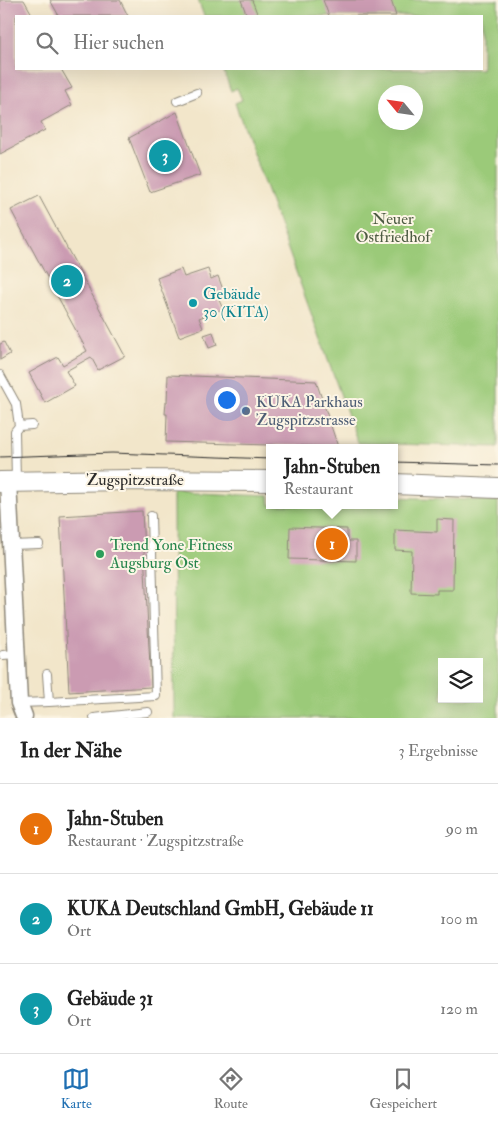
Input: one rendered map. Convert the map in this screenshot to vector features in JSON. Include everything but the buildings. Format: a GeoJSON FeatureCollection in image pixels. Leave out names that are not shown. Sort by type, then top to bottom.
{"type":"FeatureCollection","features":[{"type":"Feature","properties":{"kind":"street","name":"Zugspitzstraße"},"geometry":{"type":"LineString","coordinates":[[8,481],[266,481]]}},
{"type":"Feature","properties":{"kind":"street"},"geometry":{"type":"LineString","coordinates":[[8,481],[12,621],[10,654],[22,714]]}},
{"type":"Feature","properties":{"kind":"street"},"geometry":{"type":"LineString","coordinates":[[398,484],[498,488]]}},
{"type":"Feature","properties":{"kind":"lane"},"geometry":{"type":"LineString","coordinates":[[177,101],[197,93]]}},
{"type":"Feature","properties":{"kind":"lane"},"geometry":{"type":"LineString","coordinates":[[0,374],[16,404],[18,412],[19,426],[15,432],[8,481]]}},
{"type":"Feature","properties":{"kind":"lane"},"geometry":{"type":"LineString","coordinates":[[19,426],[32,425]]}},
{"type":"Feature","properties":{"kind":"lane"},"geometry":{"type":"LineString","coordinates":[[22,714],[49,702],[156,696],[151,516]]}},
{"type":"Feature","properties":{"kind":"lane"},"geometry":{"type":"LineString","coordinates":[[9,552],[39,544]]}},
{"type":"Feature","properties":{"kind":"lane"},"geometry":{"type":"LineString","coordinates":[[47,674],[49,702]]}},
{"type":"Feature","properties":{"kind":"lane"},"geometry":{"type":"LineString","coordinates":[[94,718],[148,712]]}},
{"type":"Feature","properties":{"kind":"green space","name":"Neuer Ostfriedhof"},"geometry":{"type":"Polygon","coordinates":[[[198,0],[498,0],[498,447],[358,443],[235,103],[242,100],[237,88],[231,91],[223,70],[483,70],[483,15],[204,15],[198,0]]]}},
{"type":"Feature","properties":{"kind":"green space"},"geometry":{"type":"Polygon","coordinates":[[[173,492],[266,496],[266,509],[398,509],[398,497],[498,501],[498,718],[174,718],[173,492]]]}},
{"type":"Feature","properties":{"kind":"tram line"},"geometry":{"type":"LineString","coordinates":[[0,457],[112,453],[266,459]]}},
{"type":"Feature","properties":{"kind":"tram line"},"geometry":{"type":"LineString","coordinates":[[398,462],[498,465]]}},
{"type":"Feature","properties":{"kind":"place","name":"Gebäude 31"},"geometry":{"type":"Point","coordinates":[165,156]}},
{"type":"Feature","properties":{"kind":"place","name":"KUKA Deutschland GmbH, Gebäude 11"},"geometry":{"type":"Point","coordinates":[67,281]}},
{"type":"Feature","properties":{"kind":"place","name":"Gebäude 30 (KITA)"},"geometry":{"type":"Point","coordinates":[193,303]}},
{"type":"Feature","properties":{"kind":"place","name":"KUKA Parkhaus Zugspitzstrasse"},"geometry":{"type":"Point","coordinates":[246,411]}},
{"type":"Feature","properties":{"kind":"place","name":"Jahn-Stuben"},"geometry":{"type":"Point","coordinates":[332,544]}},
{"type":"Feature","properties":{"kind":"place","name":"Trend Yone Fitness Augsburg Ost"},"geometry":{"type":"Point","coordinates":[100,554]}}]}
